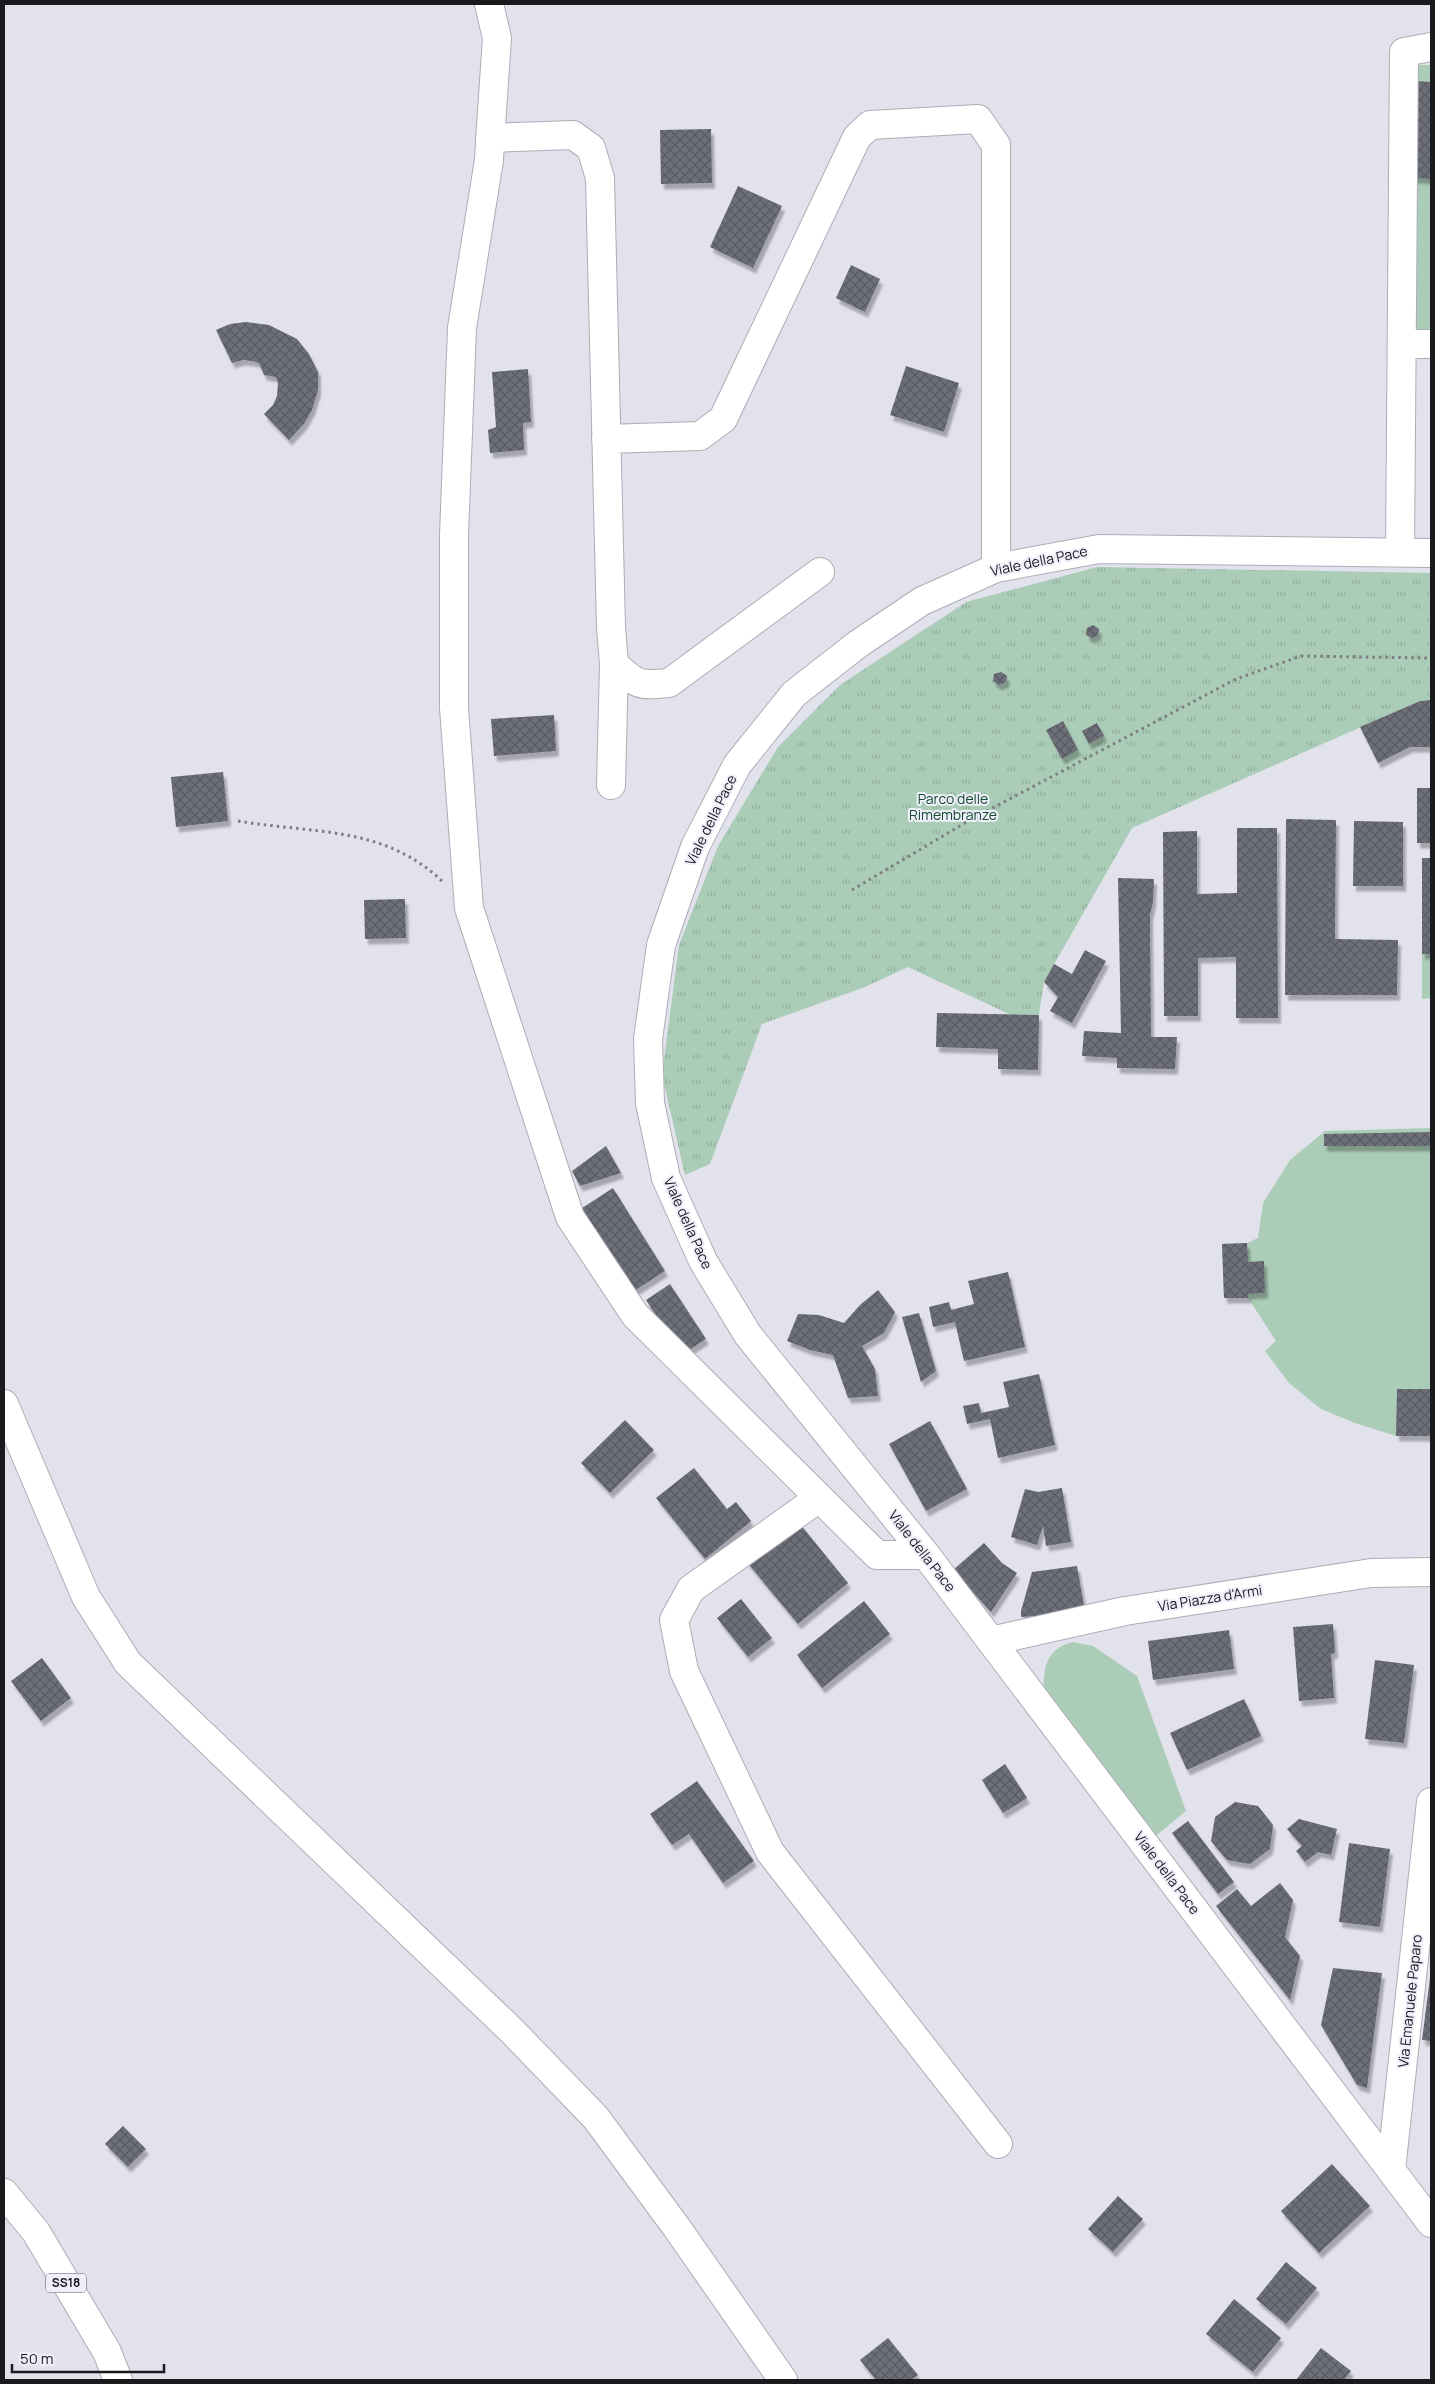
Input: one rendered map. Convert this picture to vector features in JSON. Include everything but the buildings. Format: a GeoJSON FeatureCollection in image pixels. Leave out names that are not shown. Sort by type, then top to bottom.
{"type":"FeatureCollection","features":[{"type":"Feature","properties":{"kind":"street"},"geometry":{"type":"LineString","coordinates":[[490,4],[497,38],[489,160],[462,328],[454,535],[454,708],[469,908],[570,1217],[635,1316],[877,1555],[926,1555]]}},
{"type":"Feature","properties":{"kind":"street"},"geometry":{"type":"LineString","coordinates":[[1400,552],[1404,52],[1431,47]]}},
{"type":"Feature","properties":{"kind":"street"},"geometry":{"type":"LineString","coordinates":[[606,439],[700,436],[722,419],[857,137],[870,125],[978,119],[996,145],[996,568]]}},
{"type":"Feature","properties":{"kind":"street"},"geometry":{"type":"LineString","coordinates":[[490,138],[573,135],[591,148],[600,178],[611,627],[614,664],[611,785]]}},
{"type":"Feature","properties":{"kind":"street"},"geometry":{"type":"LineString","coordinates":[[1402,344],[1431,344]]}},
{"type":"Feature","properties":{"kind":"street","name":"Viale della Pace"},"geometry":{"type":"LineString","coordinates":[[1431,553],[1099,549],[996,568],[922,601],[858,644],[794,694],[737,766],[695,847],[661,945],[648,1039],[650,1103],[666,1178],[703,1261],[748,1335],[926,1555],[1431,2223]]}},
{"type":"Feature","properties":{"kind":"street"},"geometry":{"type":"LineString","coordinates":[[614,664],[633,681],[646,685],[669,683],[820,572]]}},
{"type":"Feature","properties":{"kind":"street"},"geometry":{"type":"LineString","coordinates":[[4,1404],[86,1597],[128,1663],[512,2031],[596,2118],[677,2228],[783,2380]]}},
{"type":"Feature","properties":{"kind":"street"},"geometry":{"type":"LineString","coordinates":[[819,1498],[691,1589],[674,1620],[684,1671],[770,1852],[998,2144]]}},
{"type":"Feature","properties":{"kind":"street","name":"Via Piazza d'Armi"},"geometry":{"type":"LineString","coordinates":[[991,1641],[1125,1611],[1371,1573],[1431,1572]]}},
{"type":"Feature","properties":{"kind":"street","name":"Via Emanuele Paparo"},"geometry":{"type":"LineString","coordinates":[[1391,2170],[1431,1802]]}},
{"type":"Feature","properties":{"kind":"street","name":"SS18"},"geometry":{"type":"LineString","coordinates":[[4,2192],[36,2232],[107,2352],[118,2380]]}},
{"type":"Feature","properties":{"kind":"path"},"geometry":{"type":"LineString","coordinates":[[852,890],[970,820],[1236,679],[1301,656],[1431,658]]}},
{"type":"Feature","properties":{"kind":"path"},"geometry":{"type":"LineString","coordinates":[[238,821],[275,828],[333,832],[396,848],[411,856],[438,878],[469,908]]}},
{"type":"Feature","properties":{"kind":"green space"},"geometry":{"type":"Polygon","coordinates":[[[1416,65],[1431,65],[1431,332],[1409,332],[1416,65]]]}},
{"type":"Feature","properties":{"kind":"green space","name":"Parco delle Rimembranze"},"geometry":{"type":"Polygon","coordinates":[[[1097,567],[1431,573],[1431,700],[1420,701],[1132,828],[1044,982],[1039,1015],[1011,1015],[908,967],[865,987],[762,1024],[710,1164],[685,1175],[662,1075],[679,945],[718,846],[778,747],[840,685],[966,602],[1097,567]]]}},
{"type":"Feature","properties":{"kind":"green space"},"geometry":{"type":"Polygon","coordinates":[[[1422,954],[1431,954],[1431,998],[1422,999],[1422,954]]]}},
{"type":"Feature","properties":{"kind":"green space"},"geometry":{"type":"Polygon","coordinates":[[[1431,1128],[1431,1436],[1396,1436],[1355,1423],[1321,1409],[1289,1383],[1265,1351],[1276,1341],[1248,1298],[1224,1298],[1222,1244],[1247,1243],[1258,1238],[1263,1203],[1290,1160],[1325,1131],[1431,1128]]]}},
{"type":"Feature","properties":{"kind":"green space"},"geometry":{"type":"Polygon","coordinates":[[[1073,1642],[1093,1646],[1137,1676],[1186,1811],[1152,1839],[1044,1696],[1044,1678],[1047,1662],[1056,1650],[1063,1645],[1073,1642]]]}}]}
